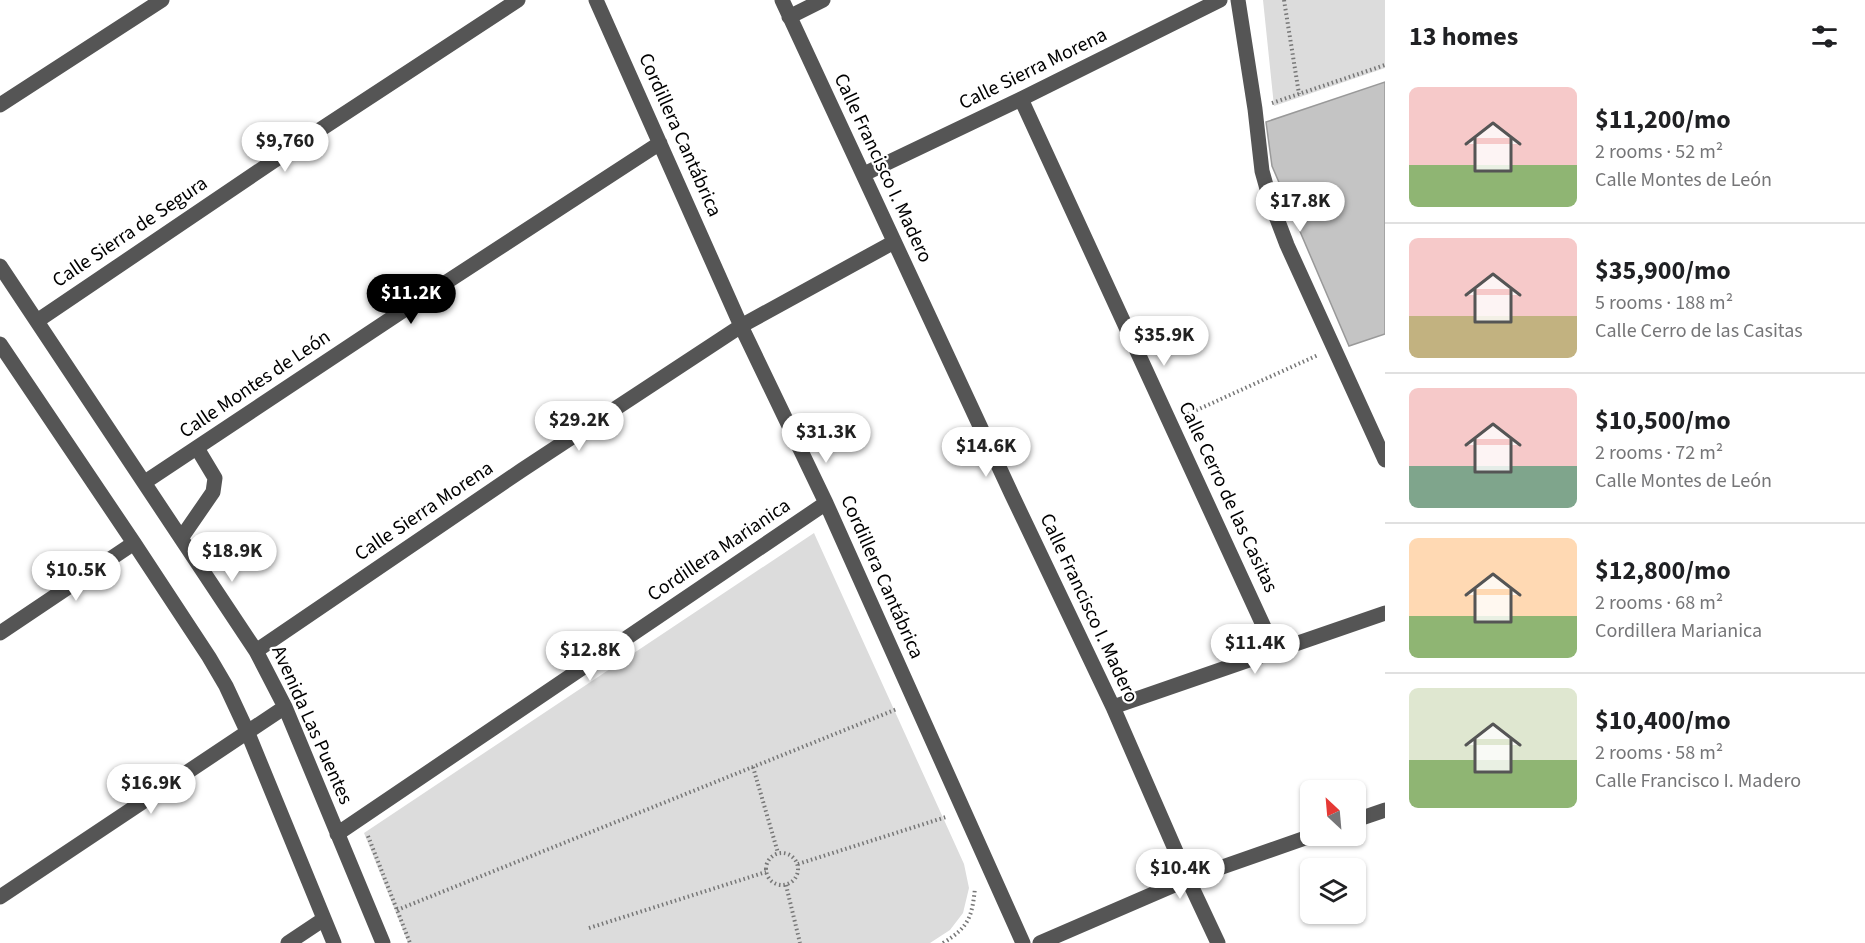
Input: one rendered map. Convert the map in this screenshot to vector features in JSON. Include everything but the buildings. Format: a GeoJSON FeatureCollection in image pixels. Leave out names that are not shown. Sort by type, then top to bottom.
{"type":"FeatureCollection","features":[{"type":"Feature","properties":{"kind":"street"},"geometry":{"type":"LineString","coordinates":[[0,105],[162,0]]}},
{"type":"Feature","properties":{"kind":"street","name":"Calle Sierra de Segura"},"geometry":{"type":"LineString","coordinates":[[37,321],[518,0]]}},
{"type":"Feature","properties":{"kind":"street","name":"Cordillera Cantábrica"},"geometry":{"type":"LineString","coordinates":[[596,0],[741,326],[826,503],[1023,943]]}},
{"type":"Feature","properties":{"kind":"street","name":"Calle Francisco I. Madero"},"geometry":{"type":"LineString","coordinates":[[782,0],[1113,707],[1218,943]]}},
{"type":"Feature","properties":{"kind":"street"},"geometry":{"type":"LineString","coordinates":[[789,17],[822,0]]}},
{"type":"Feature","properties":{"kind":"street","name":"Calle Sierra Morena"},"geometry":{"type":"LineString","coordinates":[[864,174],[1220,0]]}},
{"type":"Feature","properties":{"kind":"street"},"geometry":{"type":"LineString","coordinates":[[1238,0],[1262,171],[1271,203],[1287,245],[1385,460]]}},
{"type":"Feature","properties":{"kind":"street","name":"Calle Cerro de las Casitas"},"geometry":{"type":"LineString","coordinates":[[1021,99],[1275,651]]}},
{"type":"Feature","properties":{"kind":"street","name":"Calle Montes de León"},"geometry":{"type":"LineString","coordinates":[[145,482],[660,143]]}},
{"type":"Feature","properties":{"kind":"street","name":"Calle Sierra Morena"},"geometry":{"type":"LineString","coordinates":[[256,651],[522,470],[741,326],[894,242]]}},
{"type":"Feature","properties":{"kind":"street","name":"Avenida Las Puentes"},"geometry":{"type":"LineString","coordinates":[[0,266],[256,651],[285,707],[383,943]]}},
{"type":"Feature","properties":{"kind":"street"},"geometry":{"type":"LineString","coordinates":[[1,347],[134,543],[226,686],[247,731],[334,943]]}},
{"type":"Feature","properties":{"kind":"street"},"geometry":{"type":"LineString","coordinates":[[182,537],[213,492],[215,478],[197,448]]}},
{"type":"Feature","properties":{"kind":"street","name":"Cordillera Marianica"},"geometry":{"type":"LineString","coordinates":[[337,834],[826,503]]}},
{"type":"Feature","properties":{"kind":"street"},"geometry":{"type":"LineString","coordinates":[[0,633],[134,543]]}},
{"type":"Feature","properties":{"kind":"street"},"geometry":{"type":"LineString","coordinates":[[1113,707],[1385,613]]}},
{"type":"Feature","properties":{"kind":"street"},"geometry":{"type":"LineString","coordinates":[[0,897],[285,707]]}},
{"type":"Feature","properties":{"kind":"street"},"geometry":{"type":"LineString","coordinates":[[1366,817],[1385,810]]}},
{"type":"Feature","properties":{"kind":"street"},"geometry":{"type":"LineString","coordinates":[[1040,943],[1188,879],[1300,840]]}},
{"type":"Feature","properties":{"kind":"street"},"geometry":{"type":"LineString","coordinates":[[288,943],[324,919]]}},
{"type":"Feature","properties":{"kind":"path"},"geometry":{"type":"LineString","coordinates":[[1284,0],[1299,94]]}},
{"type":"Feature","properties":{"kind":"path"},"geometry":{"type":"LineString","coordinates":[[1255,109],[1385,65]]}},
{"type":"Feature","properties":{"kind":"path"},"geometry":{"type":"LineString","coordinates":[[1171,422],[1334,348]]}},
{"type":"Feature","properties":{"kind":"path"},"geometry":{"type":"LineString","coordinates":[[397,910],[899,708]]}},
{"type":"Feature","properties":{"kind":"path"},"geometry":{"type":"LineString","coordinates":[[753,767],[778,853]]}},
{"type":"Feature","properties":{"kind":"path"},"geometry":{"type":"LineString","coordinates":[[798,864],[947,817],[942,806]]}},
{"type":"Feature","properties":{"kind":"path"},"geometry":{"type":"LineString","coordinates":[[368,835],[410,943]]}},
{"type":"Feature","properties":{"kind":"path"},"geometry":{"type":"LineString","coordinates":[[778,853],[786,853],[798,864],[798,874],[786,885],[776,885],[771,882],[766,872],[768,861],[778,853]]}},
{"type":"Feature","properties":{"kind":"path"},"geometry":{"type":"LineString","coordinates":[[589,928],[766,872]]}},
{"type":"Feature","properties":{"kind":"path"},"geometry":{"type":"LineString","coordinates":[[786,885],[800,943]]}},
{"type":"Feature","properties":{"kind":"path"},"geometry":{"type":"LineString","coordinates":[[943,943],[966,925],[973,911],[975,886]]}},
{"type":"Feature","properties":{"kind":"shaded area"},"geometry":{"type":"Polygon","coordinates":[[[1263,0],[1385,0],[1385,68],[1274,106],[1263,0]]]}},
{"type":"Feature","properties":{"kind":"shaded area"},"geometry":{"type":"Polygon","coordinates":[[[814,533],[964,864],[969,888],[963,913],[950,930],[930,943],[408,943],[364,833],[814,533]]]}}]}
